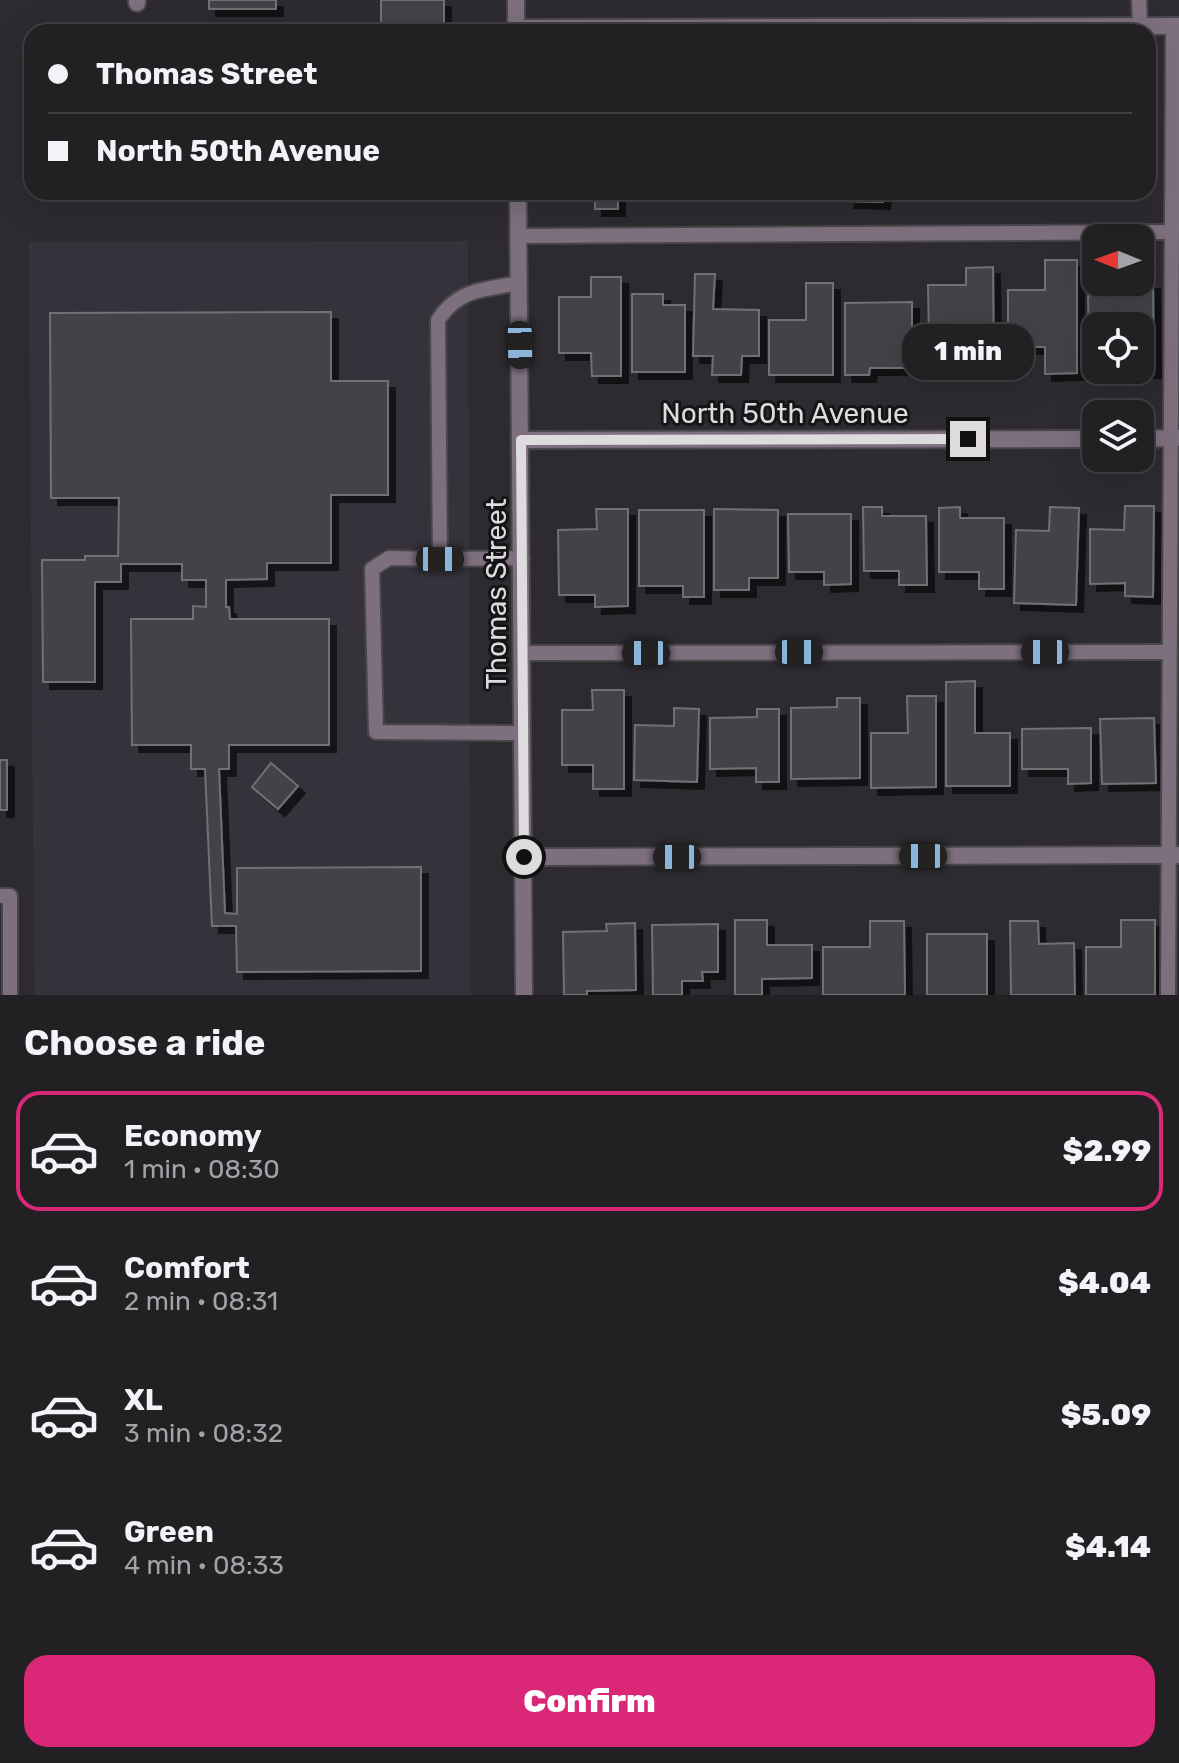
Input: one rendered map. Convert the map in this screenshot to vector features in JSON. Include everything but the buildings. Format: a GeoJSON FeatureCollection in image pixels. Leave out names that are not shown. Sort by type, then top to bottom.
{"type":"FeatureCollection","features":[{"type":"Feature","properties":{"kind":"street"},"geometry":{"type":"LineString","coordinates":[[516,0],[516,24]]}},
{"type":"Feature","properties":{"kind":"street","name":"Thomas Street"},"geometry":{"type":"LineString","coordinates":[[518,200],[524,995]]}},
{"type":"Feature","properties":{"kind":"street"},"geometry":{"type":"LineString","coordinates":[[1154,439],[1174,438]]}},
{"type":"Feature","properties":{"kind":"street","name":"North 50th Avenue"},"geometry":{"type":"LineString","coordinates":[[521,440],[1082,439]]}},
{"type":"Feature","properties":{"kind":"street"},"geometry":{"type":"LineString","coordinates":[[524,857],[1174,855]]}},
{"type":"Feature","properties":{"kind":"lane"},"geometry":{"type":"LineString","coordinates":[[1139,0],[1140,24]]}},
{"type":"Feature","properties":{"kind":"lane"},"geometry":{"type":"LineString","coordinates":[[1168,995],[1174,855],[1168,652],[1174,438],[1171,232],[1176,26]]}},
{"type":"Feature","properties":{"kind":"lane"},"geometry":{"type":"LineString","coordinates":[[519,236],[1171,232]]}},
{"type":"Feature","properties":{"kind":"lane"},"geometry":{"type":"LineString","coordinates":[[440,559],[438,320],[448,305],[464,294],[519,283]]}},
{"type":"Feature","properties":{"kind":"lane"},"geometry":{"type":"LineString","coordinates":[[522,558],[389,558],[372,569],[376,732],[523,733]]}},
{"type":"Feature","properties":{"kind":"lane"},"geometry":{"type":"LineString","coordinates":[[523,653],[1168,652]]}},
{"type":"Feature","properties":{"kind":"lane"},"geometry":{"type":"LineString","coordinates":[[0,896],[10,896],[5,977],[10,995]]}},
{"type":"Feature","properties":{"kind":"shaded area"},"geometry":{"type":"Polygon","coordinates":[[[468,241],[471,995],[34,995],[29,242],[468,241]]]}},
{"type":"Feature","properties":{"kind":"route"},"geometry":{"type":"LineString","coordinates":[[524,857],[521,440],[968,439]]}}]}
